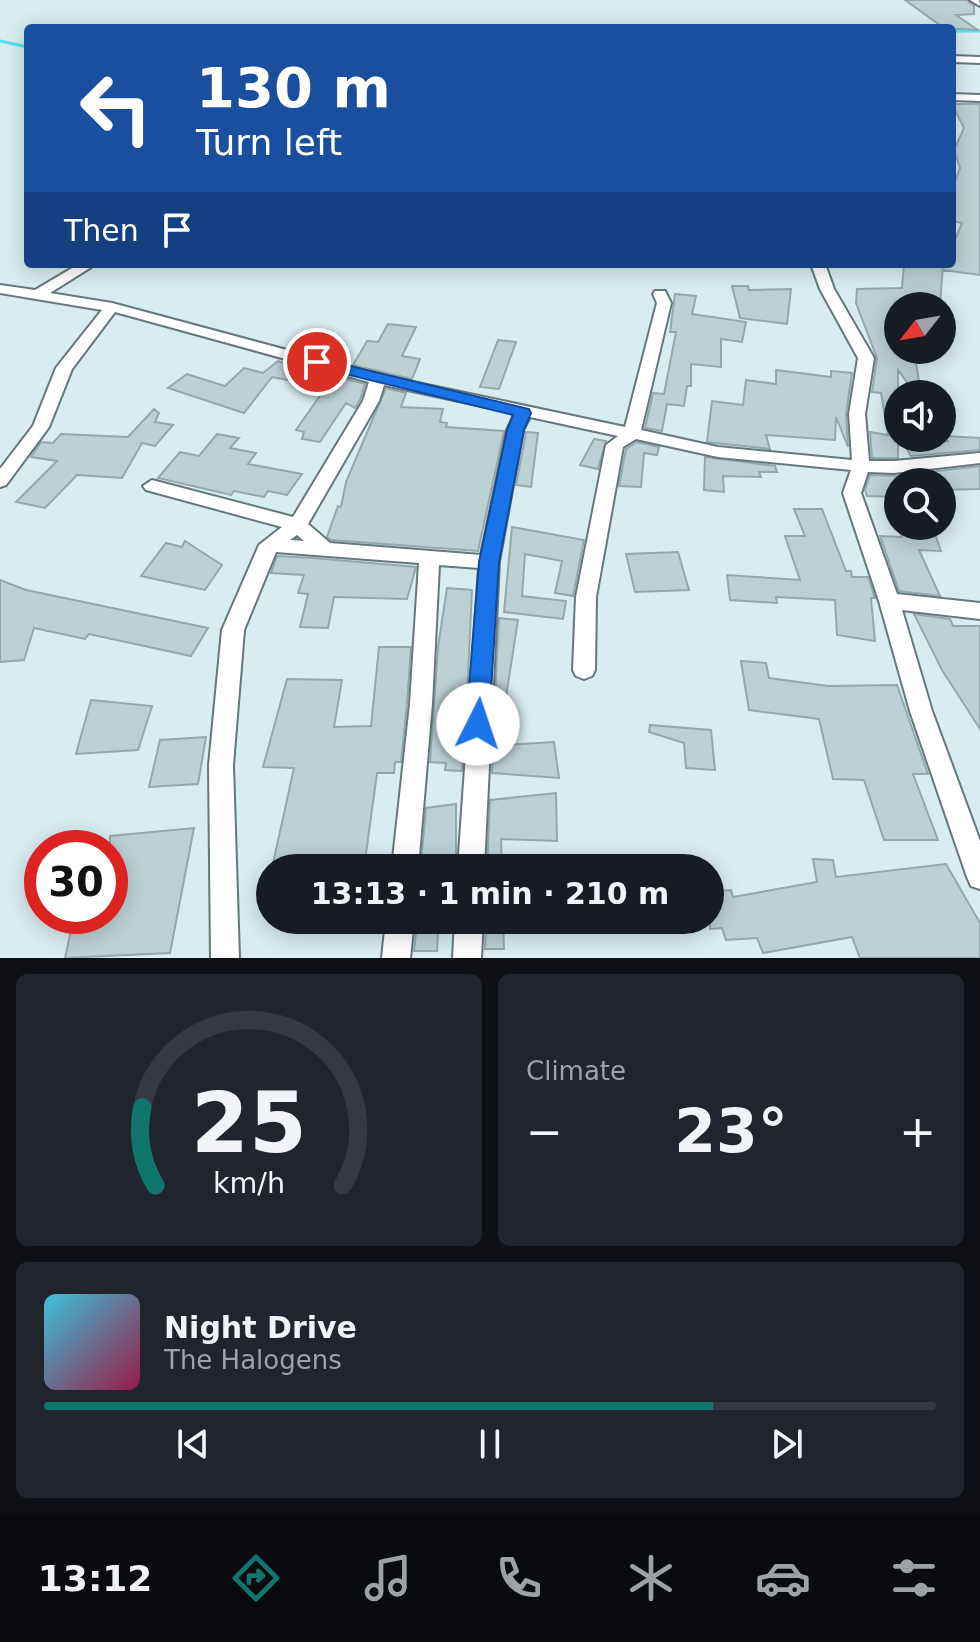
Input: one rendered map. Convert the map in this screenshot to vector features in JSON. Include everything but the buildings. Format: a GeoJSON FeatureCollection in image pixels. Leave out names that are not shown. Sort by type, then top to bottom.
{"type":"FeatureCollection","features":[{"type":"Feature","properties":{"kind":"street"},"geometry":{"type":"LineString","coordinates":[[974,0],[980,4]]}},
{"type":"Feature","properties":{"kind":"street"},"geometry":{"type":"LineString","coordinates":[[956,59],[980,60]]}},
{"type":"Feature","properties":{"kind":"street"},"geometry":{"type":"LineString","coordinates":[[956,97],[980,98]]}},
{"type":"Feature","properties":{"kind":"street"},"geometry":{"type":"LineString","coordinates":[[40,293],[82,268]]}},
{"type":"Feature","properties":{"kind":"street"},"geometry":{"type":"LineString","coordinates":[[819,268],[827,289],[866,358],[857,414],[861,466],[852,493],[889,601],[921,711],[980,877]]}},
{"type":"Feature","properties":{"kind":"street"},"geometry":{"type":"LineString","coordinates":[[0,289],[112,307],[378,379],[523,413],[718,452],[894,467],[980,458]]}},
{"type":"Feature","properties":{"kind":"street"},"geometry":{"type":"LineString","coordinates":[[584,670],[586,597],[606,483],[615,445],[631,435],[664,303],[660,294]]}},
{"type":"Feature","properties":{"kind":"street"},"geometry":{"type":"LineString","coordinates":[[0,481],[41,427],[64,368],[112,307]]}},
{"type":"Feature","properties":{"kind":"street"},"geometry":{"type":"LineString","coordinates":[[225,958],[221,765],[233,630],[269,545],[298,525],[371,401],[378,379]]}},
{"type":"Feature","properties":{"kind":"street"},"geometry":{"type":"LineString","coordinates":[[472,854],[489,562],[515,430],[523,413]]}},
{"type":"Feature","properties":{"kind":"street"},"geometry":{"type":"LineString","coordinates":[[152,486],[298,525],[323,548]]}},
{"type":"Feature","properties":{"kind":"street"},"geometry":{"type":"LineString","coordinates":[[269,545],[489,562]]}},
{"type":"Feature","properties":{"kind":"street"},"geometry":{"type":"LineString","coordinates":[[406,854],[421,704],[429,558]]}},
{"type":"Feature","properties":{"kind":"street"},"geometry":{"type":"LineString","coordinates":[[889,601],[980,611]]}},
{"type":"Feature","properties":{"kind":"street"},"geometry":{"type":"LineString","coordinates":[[396,958],[399,934]]}},
{"type":"Feature","properties":{"kind":"street"},"geometry":{"type":"LineString","coordinates":[[467,958],[468,934]]}},
{"type":"Feature","properties":{"kind":"waterway"},"geometry":{"type":"LineString","coordinates":[[956,31],[980,31]]}},
{"type":"Feature","properties":{"kind":"waterway"},"geometry":{"type":"LineString","coordinates":[[0,41],[24,46]]}},
{"type":"Feature","properties":{"kind":"route"},"geometry":{"type":"LineString","coordinates":[[317,362],[523,413],[515,430],[489,562],[478,724]]}}]}
